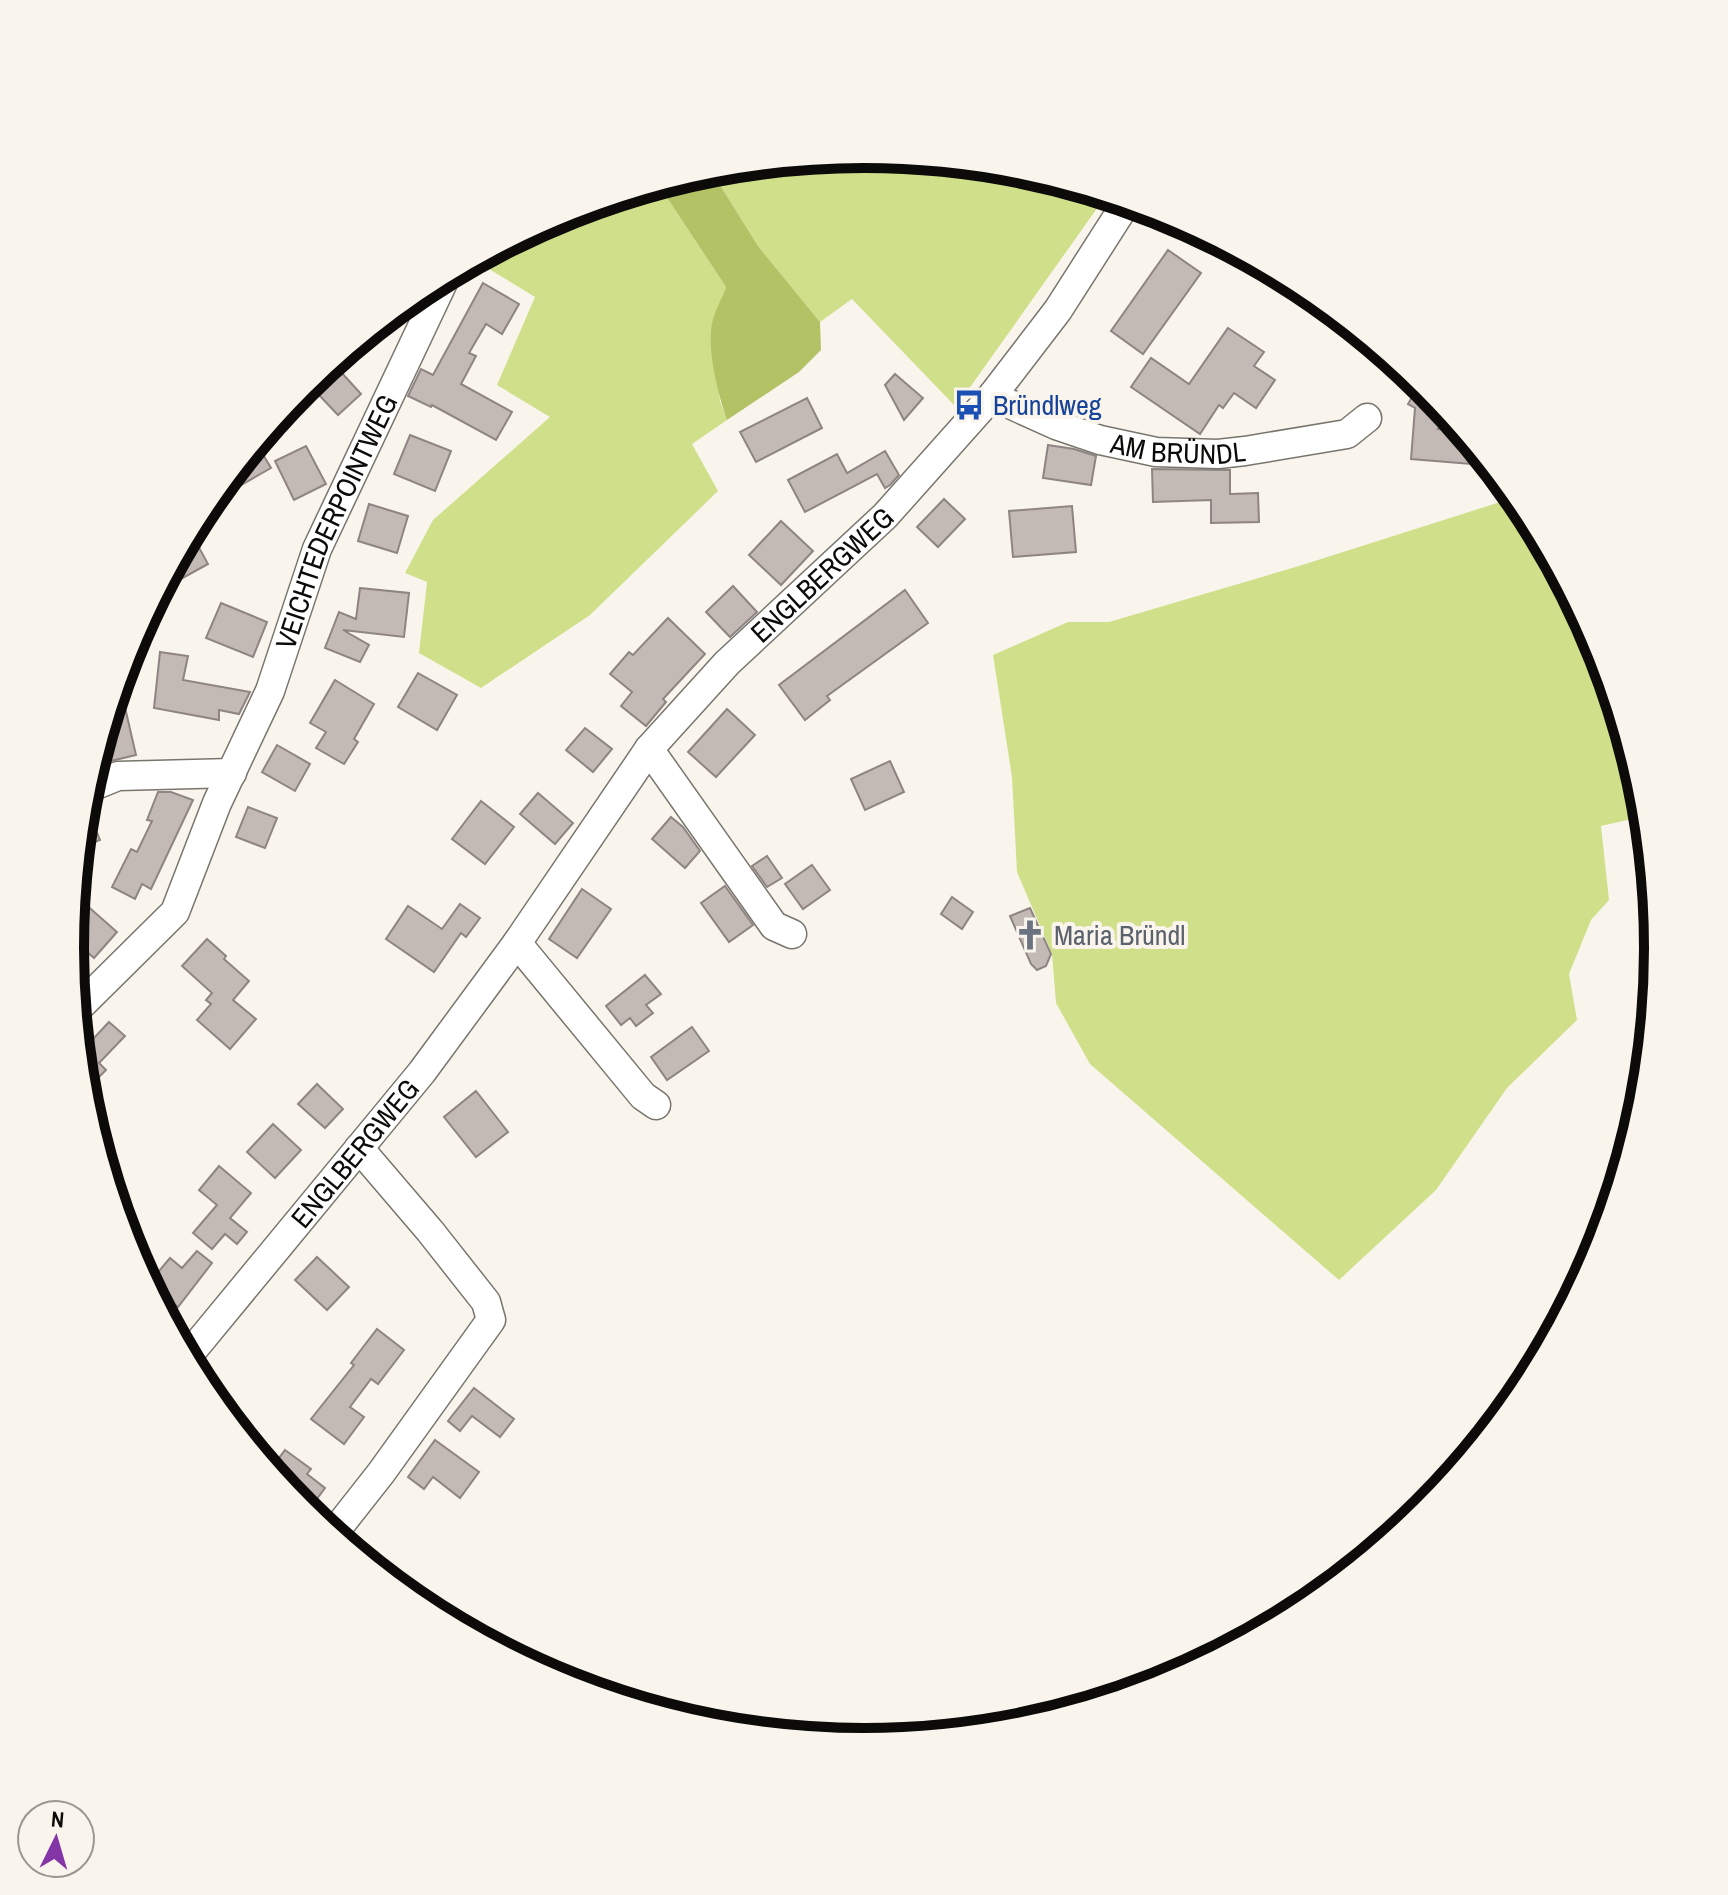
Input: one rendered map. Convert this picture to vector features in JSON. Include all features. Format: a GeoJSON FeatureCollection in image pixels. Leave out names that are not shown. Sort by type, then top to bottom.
{"type":"FeatureCollection","features":[{"type":"Feature","properties":{"kind":"street"},"geometry":{"type":"LineString","coordinates":[[992,396],[1058,310],[1121,211]]}},
{"type":"Feature","properties":{"kind":"street","name":"VEICHTEDERPOINTWEG"},"geometry":{"type":"LineString","coordinates":[[86,1000],[175,912],[217,803],[270,691],[317,549],[437,295]]}},
{"type":"Feature","properties":{"kind":"street","name":"AM BRÜNDL"},"geometry":{"type":"LineString","coordinates":[[992,396],[1056,425],[1100,440],[1156,452],[1218,454],[1347,434],[1367,418]]}},
{"type":"Feature","properties":{"kind":"street","name":"ENGLBERGWEG"},"geometry":{"type":"LineString","coordinates":[[195,1347],[422,1072],[517,943],[649,749],[727,663],[885,516],[992,396]]}},
{"type":"Feature","properties":{"kind":"street"},"geometry":{"type":"LineString","coordinates":[[649,749],[774,926],[792,934]]}},
{"type":"Feature","properties":{"kind":"street"},"geometry":{"type":"LineString","coordinates":[[102,782],[118,776],[232,773]]}},
{"type":"Feature","properties":{"kind":"street"},"geometry":{"type":"LineString","coordinates":[[517,943],[643,1096],[656,1105]]}},
{"type":"Feature","properties":{"kind":"street"},"geometry":{"type":"LineString","coordinates":[[340,1525],[491,1320],[486,1302],[359,1148]]}},
{"type":"Feature","properties":{"kind":"green space"},"geometry":{"type":"Polygon","coordinates":[[[813,169],[915,169],[1016,182],[1066,194],[1092,202],[1098,207],[956,407],[852,299],[820,322],[758,246],[718,181],[813,169]]]}},
{"type":"Feature","properties":{"kind":"green space"},"geometry":{"type":"Polygon","coordinates":[[[718,181],[758,246],[820,322],[821,350],[799,372],[727,420],[714,372],[711,347],[714,315],[726,287],[664,193],[718,181]]]}},
{"type":"Feature","properties":{"kind":"green space"},"geometry":{"type":"Polygon","coordinates":[[[664,193],[726,287],[712,324],[720,401],[727,420],[692,444],[718,491],[590,615],[481,688],[419,653],[427,582],[405,573],[433,520],[550,417],[497,385],[535,297],[485,266],[566,227],[664,193]]]}},
{"type":"Feature","properties":{"kind":"green space"},"geometry":{"type":"Polygon","coordinates":[[[1503,501],[1564,603],[1585,649],[1617,746],[1633,819],[1601,826],[1609,900],[1591,920],[1569,974],[1577,1020],[1507,1088],[1436,1190],[1339,1280],[1090,1064],[1056,1003],[1052,954],[1017,872],[1012,777],[993,655],[1068,622],[1109,622],[1503,501]]]}},
{"type":"Feature","properties":{"kind":"building"},"geometry":{"type":"Polygon","coordinates":[[[1168,250],[1201,273],[1143,354],[1111,331],[1168,250]]]}},
{"type":"Feature","properties":{"kind":"building"},"geometry":{"type":"Polygon","coordinates":[[[483,283],[519,304],[502,334],[486,324],[469,353],[476,356],[461,384],[512,412],[496,440],[432,405],[408,396],[421,369],[433,375],[483,283]]]}},
{"type":"Feature","properties":{"kind":"building"},"geometry":{"type":"Polygon","coordinates":[[[1228,328],[1264,352],[1254,366],[1275,380],[1256,408],[1234,393],[1223,408],[1219,405],[1200,434],[1131,387],[1151,358],[1189,384],[1228,328]]]}},
{"type":"Feature","properties":{"kind":"building"},"geometry":{"type":"Polygon","coordinates":[[[341,372],[361,394],[338,415],[318,394],[341,372]]]}},
{"type":"Feature","properties":{"kind":"building"},"geometry":{"type":"Polygon","coordinates":[[[895,374],[923,398],[904,420],[885,385],[895,374]]]}},
{"type":"Feature","properties":{"kind":"building"},"geometry":{"type":"Polygon","coordinates":[[[1414,394],[1441,423],[1438,429],[1447,430],[1471,459],[1471,464],[1411,459],[1415,408],[1408,404],[1414,394]]]}},
{"type":"Feature","properties":{"kind":"building"},"geometry":{"type":"Polygon","coordinates":[[[807,398],[822,428],[756,462],[740,432],[807,398]]]}},
{"type":"Feature","properties":{"kind":"building"},"geometry":{"type":"Polygon","coordinates":[[[410,435],[451,451],[435,491],[394,474],[410,435]]]}},
{"type":"Feature","properties":{"kind":"building"},"geometry":{"type":"Polygon","coordinates":[[[1048,445],[1096,456],[1091,485],[1043,478],[1048,445]]]}},
{"type":"Feature","properties":{"kind":"building"},"geometry":{"type":"Polygon","coordinates":[[[306,446],[326,484],[294,500],[275,461],[306,446]]]}},
{"type":"Feature","properties":{"kind":"building"},"geometry":{"type":"Polygon","coordinates":[[[885,451],[899,475],[890,485],[885,488],[877,474],[805,512],[788,480],[837,454],[847,473],[885,451]]]}},
{"type":"Feature","properties":{"kind":"building"},"geometry":{"type":"Polygon","coordinates":[[[262,453],[271,468],[233,490],[262,453]]]}},
{"type":"Feature","properties":{"kind":"building"},"geometry":{"type":"Polygon","coordinates":[[[1152,469],[1230,470],[1230,494],[1258,493],[1259,522],[1211,523],[1211,500],[1153,502],[1152,469]]]}},
{"type":"Feature","properties":{"kind":"building"},"geometry":{"type":"Polygon","coordinates":[[[944,499],[965,519],[938,547],[917,527],[944,499]]]}},
{"type":"Feature","properties":{"kind":"building"},"geometry":{"type":"Polygon","coordinates":[[[369,504],[408,516],[397,553],[358,541],[369,504]]]}},
{"type":"Feature","properties":{"kind":"building"},"geometry":{"type":"Polygon","coordinates":[[[1072,506],[1076,552],[1013,557],[1009,511],[1072,506]]]}},
{"type":"Feature","properties":{"kind":"building"},"geometry":{"type":"Polygon","coordinates":[[[781,521],[813,551],[781,585],[749,555],[781,521]]]}},
{"type":"Feature","properties":{"kind":"building"},"geometry":{"type":"Polygon","coordinates":[[[197,544],[208,564],[175,582],[197,544]]]}},
{"type":"Feature","properties":{"kind":"building"},"geometry":{"type":"Polygon","coordinates":[[[733,586],[757,612],[730,637],[706,612],[733,586]]]}},
{"type":"Feature","properties":{"kind":"building"},"geometry":{"type":"Polygon","coordinates":[[[360,588],[409,593],[404,637],[343,630],[369,645],[360,662],[325,648],[339,612],[356,619],[360,588]]]}},
{"type":"Feature","properties":{"kind":"building"},"geometry":{"type":"Polygon","coordinates":[[[905,590],[928,623],[827,696],[830,700],[805,720],[779,685],[905,590]]]}},
{"type":"Feature","properties":{"kind":"building"},"geometry":{"type":"Polygon","coordinates":[[[221,603],[267,622],[253,657],[206,638],[221,603]]]}},
{"type":"Feature","properties":{"kind":"building"},"geometry":{"type":"Polygon","coordinates":[[[668,618],[705,654],[663,699],[666,702],[646,726],[621,706],[632,692],[610,674],[629,652],[633,655],[668,618]]]}},
{"type":"Feature","properties":{"kind":"building"},"geometry":{"type":"Polygon","coordinates":[[[160,652],[188,656],[183,680],[250,692],[239,714],[219,710],[219,720],[154,708],[160,652]]]}},
{"type":"Feature","properties":{"kind":"building"},"geometry":{"type":"Polygon","coordinates":[[[418,673],[457,695],[437,730],[398,707],[418,673]]]}},
{"type":"Feature","properties":{"kind":"building"},"geometry":{"type":"Polygon","coordinates":[[[335,680],[374,704],[354,739],[358,742],[344,764],[316,748],[326,732],[310,723],[335,680]]]}},
{"type":"Feature","properties":{"kind":"building"},"geometry":{"type":"Polygon","coordinates":[[[123,703],[136,755],[107,762],[111,746],[123,703]]]}},
{"type":"Feature","properties":{"kind":"building"},"geometry":{"type":"Polygon","coordinates":[[[727,709],[755,735],[716,777],[688,752],[727,709]]]}},
{"type":"Feature","properties":{"kind":"building"},"geometry":{"type":"Polygon","coordinates":[[[585,728],[612,749],[593,772],[566,750],[585,728]]]}},
{"type":"Feature","properties":{"kind":"building"},"geometry":{"type":"Polygon","coordinates":[[[277,745],[310,764],[295,791],[262,772],[277,745]]]}},
{"type":"Feature","properties":{"kind":"building"},"geometry":{"type":"Polygon","coordinates":[[[890,761],[904,792],[865,810],[851,779],[890,761]]]}},
{"type":"Feature","properties":{"kind":"building"},"geometry":{"type":"Polygon","coordinates":[[[158,792],[171,792],[193,800],[151,889],[142,884],[135,899],[112,887],[131,849],[137,852],[152,821],[147,820],[158,792]]]}},
{"type":"Feature","properties":{"kind":"building"},"geometry":{"type":"Polygon","coordinates":[[[538,793],[573,823],[555,844],[520,814],[538,793]]]}},
{"type":"Feature","properties":{"kind":"building"},"geometry":{"type":"Polygon","coordinates":[[[481,801],[514,827],[485,864],[452,839],[481,801]]]}},
{"type":"Feature","properties":{"kind":"building"},"geometry":{"type":"Polygon","coordinates":[[[248,807],[277,818],[265,848],[236,837],[248,807]]]}},
{"type":"Feature","properties":{"kind":"building"},"geometry":{"type":"Polygon","coordinates":[[[671,817],[683,827],[700,851],[685,868],[652,839],[671,817]]]}},
{"type":"Feature","properties":{"kind":"building"},"geometry":{"type":"Polygon","coordinates":[[[94,826],[100,840],[91,843],[94,826]]]}},
{"type":"Feature","properties":{"kind":"building"},"geometry":{"type":"Polygon","coordinates":[[[767,856],[782,878],[767,887],[752,866],[767,856]]]}},
{"type":"Feature","properties":{"kind":"building"},"geometry":{"type":"Polygon","coordinates":[[[812,865],[830,890],[803,909],[785,884],[812,865]]]}},
{"type":"Feature","properties":{"kind":"building"},"geometry":{"type":"Polygon","coordinates":[[[725,886],[753,925],[729,942],[701,903],[725,886]]]}},
{"type":"Feature","properties":{"kind":"building"},"geometry":{"type":"Polygon","coordinates":[[[582,889],[611,909],[577,958],[549,939],[582,889]]]}},
{"type":"Feature","properties":{"kind":"building"},"geometry":{"type":"Polygon","coordinates":[[[952,897],[973,912],[962,929],[941,914],[952,897]]]}},
{"type":"Feature","properties":{"kind":"building"},"geometry":{"type":"Polygon","coordinates":[[[86,904],[117,932],[94,958],[84,949],[86,904]]]}},
{"type":"Feature","properties":{"kind":"building"},"geometry":{"type":"Polygon","coordinates":[[[460,904],[480,918],[466,937],[461,933],[434,972],[386,939],[408,906],[442,929],[460,904]]]}},
{"type":"Feature","properties":{"kind":"building","name":"Maria Bründl"},"geometry":{"type":"Polygon","coordinates":[[[1030,908],[1051,954],[1046,966],[1037,970],[1031,964],[1010,916],[1030,908]]]}},
{"type":"Feature","properties":{"kind":"building"},"geometry":{"type":"Polygon","coordinates":[[[207,939],[249,981],[233,1000],[256,1019],[230,1049],[197,1020],[211,1004],[206,1000],[212,993],[182,966],[207,939]]]}},
{"type":"Feature","properties":{"kind":"building"},"geometry":{"type":"Polygon","coordinates":[[[645,975],[661,994],[646,1005],[653,1013],[636,1026],[630,1018],[621,1025],[606,1006],[645,975]]]}},
{"type":"Feature","properties":{"kind":"building"},"geometry":{"type":"Polygon","coordinates":[[[109,1022],[125,1036],[99,1063],[106,1070],[96,1080],[89,1033],[94,1038],[109,1022]]]}},
{"type":"Feature","properties":{"kind":"building"},"geometry":{"type":"Polygon","coordinates":[[[692,1027],[709,1051],[667,1080],[651,1057],[692,1027]]]}},
{"type":"Feature","properties":{"kind":"building"},"geometry":{"type":"Polygon","coordinates":[[[317,1084],[343,1109],[325,1128],[298,1104],[317,1084]]]}},
{"type":"Feature","properties":{"kind":"building"},"geometry":{"type":"Polygon","coordinates":[[[476,1091],[508,1132],[476,1157],[444,1117],[476,1091]]]}},
{"type":"Feature","properties":{"kind":"building"},"geometry":{"type":"Polygon","coordinates":[[[273,1124],[301,1150],[275,1178],[247,1152],[273,1124]]]}},
{"type":"Feature","properties":{"kind":"building"},"geometry":{"type":"Polygon","coordinates":[[[219,1166],[251,1193],[230,1218],[247,1232],[237,1244],[225,1234],[212,1249],[193,1233],[217,1205],[199,1190],[219,1166]]]}},
{"type":"Feature","properties":{"kind":"building"},"geometry":{"type":"Polygon","coordinates":[[[197,1251],[212,1263],[178,1307],[168,1298],[156,1275],[170,1258],[182,1268],[197,1251]]]}},
{"type":"Feature","properties":{"kind":"building"},"geometry":{"type":"Polygon","coordinates":[[[317,1257],[349,1287],[327,1310],[295,1280],[317,1257]]]}},
{"type":"Feature","properties":{"kind":"building"},"geometry":{"type":"Polygon","coordinates":[[[377,1329],[404,1350],[378,1384],[371,1379],[350,1407],[364,1417],[344,1444],[311,1419],[354,1365],[351,1363],[377,1329]]]}},
{"type":"Feature","properties":{"kind":"building"},"geometry":{"type":"Polygon","coordinates":[[[474,1388],[514,1419],[500,1437],[472,1416],[460,1431],[448,1421],[474,1388]]]}},
{"type":"Feature","properties":{"kind":"building"},"geometry":{"type":"Polygon","coordinates":[[[435,1440],[479,1472],[460,1498],[433,1477],[424,1489],[408,1477],[435,1440]]]}},
{"type":"Feature","properties":{"kind":"building"},"geometry":{"type":"Polygon","coordinates":[[[285,1450],[311,1469],[307,1474],[325,1488],[315,1502],[312,1499],[277,1461],[285,1450]]]}},
{"type":"Feature","properties":{"kind":"place","name":"Bründlweg"},"geometry":{"type":"Point","coordinates":[969,405]}},
{"type":"Feature","properties":{"kind":"place","name":"Maria Bründl"},"geometry":{"type":"Point","coordinates":[1030,935]}}]}
